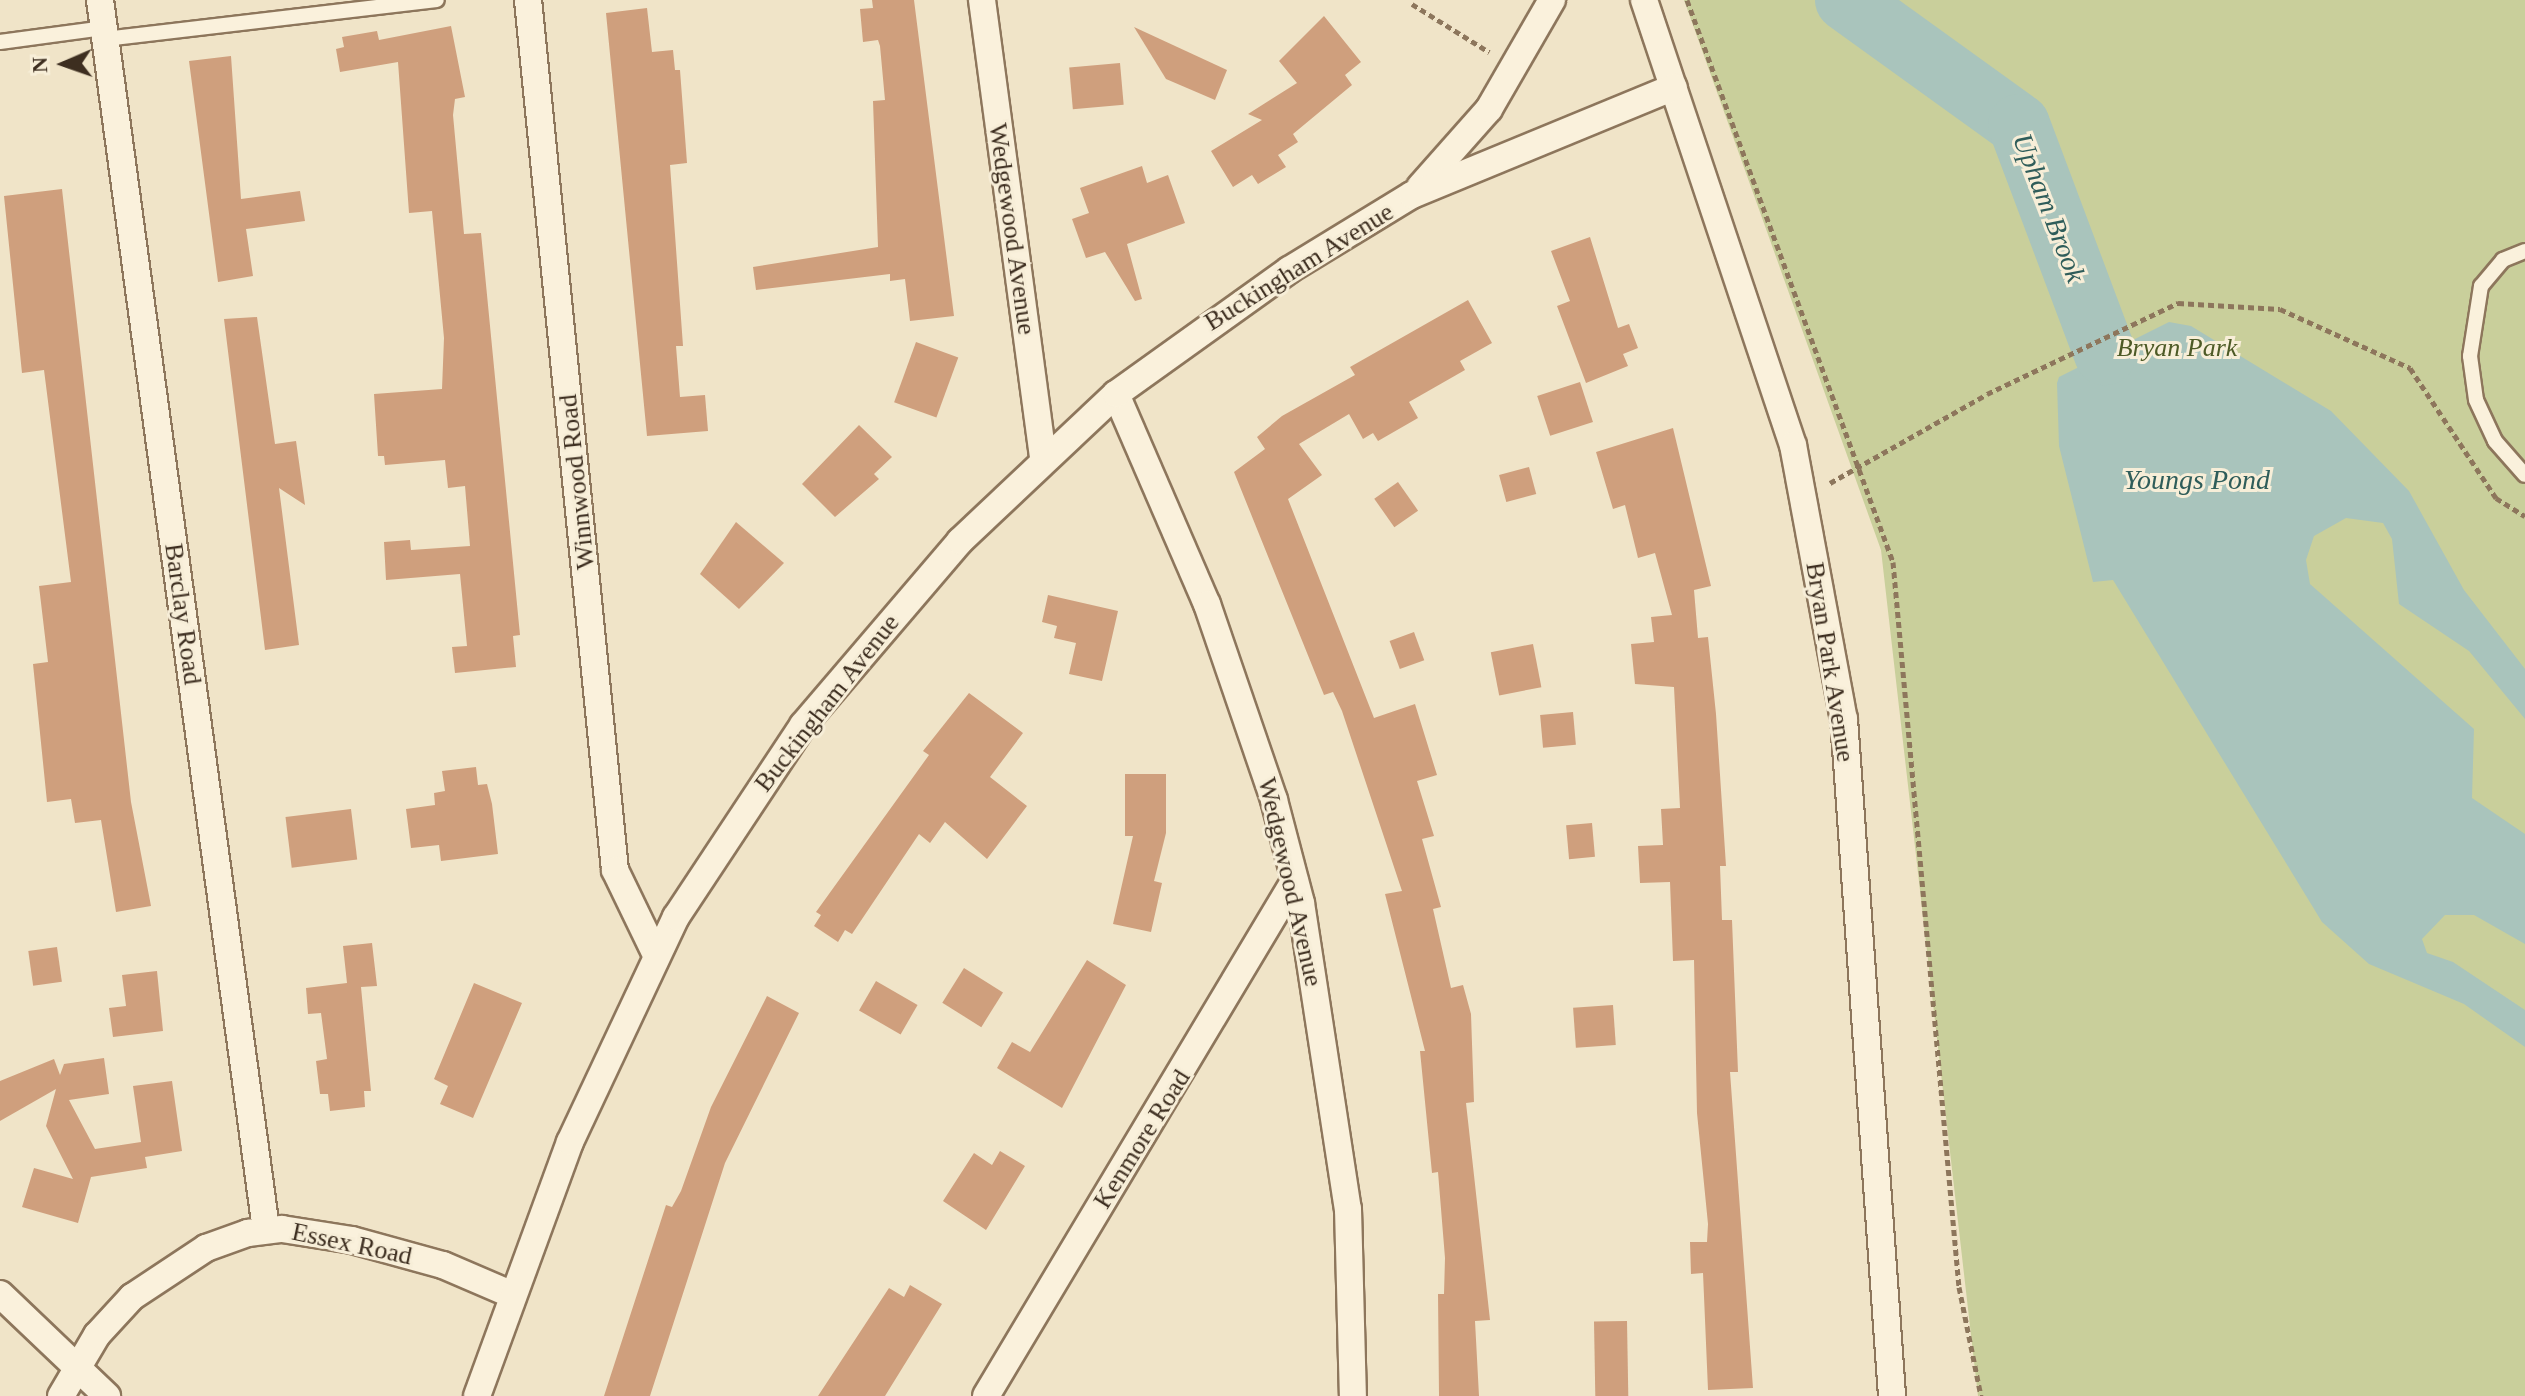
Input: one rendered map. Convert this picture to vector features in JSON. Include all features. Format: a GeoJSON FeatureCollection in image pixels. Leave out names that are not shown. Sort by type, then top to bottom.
{"type":"FeatureCollection","features":[{"type":"Feature","properties":{"kind":"street","name":"Barclay Road"},"geometry":{"type":"LineString","coordinates":[[100,0],[266,1229]]}},
{"type":"Feature","properties":{"kind":"street","name":"Winnwood Road"},"geometry":{"type":"LineString","coordinates":[[528,0],[615,870],[656,955]]}},
{"type":"Feature","properties":{"kind":"street","name":"Wedgewood Avenue"},"geometry":{"type":"LineString","coordinates":[[982,0],[1043,458]]}},
{"type":"Feature","properties":{"kind":"street","name":"Buckingham Avenue"},"geometry":{"type":"LineString","coordinates":[[1412,195],[1489,109],[1552,0]]}},
{"type":"Feature","properties":{"kind":"street","name":"Bryan Park Avenue"},"geometry":{"type":"LineString","coordinates":[[1644,0],[1793,445],[1844,719],[1892,1396]]}},
{"type":"Feature","properties":{"kind":"street","name":"Buckingham Avenue"},"geometry":{"type":"LineString","coordinates":[[477,1396],[570,1142],[656,955],[803,725],[873,638],[1043,458],[1116,394],[1289,270],[1412,195],[1674,87]]}},
{"type":"Feature","properties":{"kind":"street","name":"Wedgewood Avenue"},"geometry":{"type":"LineString","coordinates":[[1116,394],[1207,604],[1295,880],[1335,1094],[1346,1195],[1353,1396]]}},
{"type":"Feature","properties":{"kind":"street","name":"Kenmore Road"},"geometry":{"type":"LineString","coordinates":[[986,1396],[1295,880]]}},
{"type":"Feature","properties":{"kind":"street","name":"Essex Road"},"geometry":{"type":"LineString","coordinates":[[61,1396],[97,1335],[165,1271],[206,1248],[266,1229],[388,1248],[513,1295]]}},
{"type":"Feature","properties":{"kind":"street"},"geometry":{"type":"LineString","coordinates":[[0,1294],[107,1396]]}},
{"type":"Feature","properties":{"kind":"lane"},"geometry":{"type":"LineString","coordinates":[[0,42],[437,0]]}},
{"type":"Feature","properties":{"kind":"lane"},"geometry":{"type":"LineString","coordinates":[[2525,251],[2503,260],[2481,286],[2470,356],[2476,400],[2495,441],[2525,475]]}},
{"type":"Feature","properties":{"kind":"path"},"geometry":{"type":"LineString","coordinates":[[1412,4],[1494,56]]}},
{"type":"Feature","properties":{"kind":"path"},"geometry":{"type":"LineString","coordinates":[[1803,499],[1987,394],[2178,303],[2280,309],[2410,368],[2496,498],[2525,516]]}},
{"type":"Feature","properties":{"kind":"green space","name":"Bryan Park"},"geometry":{"type":"Polygon","coordinates":[[[1684,0],[2525,0],[2525,1396],[1978,1396],[1881,550],[1684,0]]]}},
{"type":"Feature","properties":{"kind":"water","name":"Youngs Pond"},"geometry":{"type":"Polygon","coordinates":[[[2169,322],[2191,326],[2331,411],[2409,491],[2464,590],[2525,669],[2525,719],[2469,651],[2399,604],[2392,539],[2383,523],[2346,518],[2314,536],[2306,560],[2310,584],[2474,729],[2472,798],[2525,834],[2525,944],[2474,915],[2445,915],[2422,939],[2427,953],[2453,962],[2525,1010],[2525,1047],[2464,1004],[2369,964],[2322,922],[2113,580],[2093,582],[2059,446],[2057,383],[2059,377],[2169,322]]]}},
{"type":"Feature","properties":{"kind":"building"},"geometry":{"type":"Polygon","coordinates":[[[872,0],[914,0],[954,316],[910,321],[905,279],[890,281],[890,274],[756,290],[753,267],[878,247],[873,101],[885,100],[880,46],[878,40],[863,42],[860,9],[873,8],[872,0]]]}},
{"type":"Feature","properties":{"kind":"building"},"geometry":{"type":"Polygon","coordinates":[[[647,8],[652,52],[673,50],[675,70],[680,70],[687,163],[670,165],[683,346],[676,346],[680,397],[705,395],[708,431],[647,436],[606,13],[647,8]]]}},
{"type":"Feature","properties":{"kind":"building"},"geometry":{"type":"Polygon","coordinates":[[[1324,16],[1361,62],[1345,75],[1352,85],[1293,134],[1298,142],[1278,155],[1286,167],[1258,184],[1252,175],[1233,187],[1211,151],[1262,120],[1248,114],[1297,83],[1279,61],[1324,16]]]}},
{"type":"Feature","properties":{"kind":"building"},"geometry":{"type":"Polygon","coordinates":[[[451,26],[465,97],[455,99],[453,115],[464,234],[481,233],[520,635],[513,636],[516,667],[455,673],[452,647],[467,646],[460,574],[386,580],[384,542],[410,540],[411,550],[470,546],[465,486],[448,488],[445,460],[385,465],[384,456],[378,456],[374,394],[442,389],[444,338],[432,211],[409,213],[398,62],[340,72],[336,49],[344,47],[342,37],[377,31],[379,40],[451,26]]]}},
{"type":"Feature","properties":{"kind":"building"},"geometry":{"type":"Polygon","coordinates":[[[1134,27],[1227,70],[1215,100],[1166,79],[1134,27]]]}},
{"type":"Feature","properties":{"kind":"building"},"geometry":{"type":"Polygon","coordinates":[[[231,56],[241,199],[300,191],[305,221],[246,229],[253,276],[218,282],[189,61],[231,56]]]}},
{"type":"Feature","properties":{"kind":"building"},"geometry":{"type":"Polygon","coordinates":[[[1120,63],[1124,105],[1073,109],[1069,67],[1120,63]]]}},
{"type":"Feature","properties":{"kind":"building"},"geometry":{"type":"Polygon","coordinates":[[[1142,166],[1147,183],[1168,175],[1185,223],[1127,244],[1142,299],[1135,301],[1105,252],[1086,258],[1072,219],[1089,213],[1080,188],[1142,166]]]}},
{"type":"Feature","properties":{"kind":"building"},"geometry":{"type":"Polygon","coordinates":[[[62,189],[131,802],[151,906],[116,912],[101,820],[75,823],[71,799],[47,802],[33,664],[48,662],[39,586],[71,582],[44,370],[22,373],[4,196],[62,189]]]}},
{"type":"Feature","properties":{"kind":"building"},"geometry":{"type":"Polygon","coordinates":[[[1590,237],[1618,328],[1629,324],[1638,348],[1623,354],[1628,366],[1586,383],[1557,306],[1570,301],[1551,251],[1590,237]]]}},
{"type":"Feature","properties":{"kind":"building"},"geometry":{"type":"Polygon","coordinates":[[[1468,300],[1492,343],[1460,361],[1465,370],[1409,402],[1418,418],[1378,441],[1373,433],[1363,439],[1349,414],[1299,444],[1322,475],[1288,499],[1374,718],[1415,704],[1437,775],[1417,781],[1434,836],[1422,839],[1441,907],[1433,909],[1451,988],[1463,985],[1471,1014],[1474,1102],[1466,1103],[1490,1320],[1475,1321],[1479,1396],[1439,1396],[1438,1294],[1444,1294],[1445,1258],[1438,1172],[1432,1173],[1420,1051],[1425,1051],[1385,894],[1402,891],[1342,711],[1333,692],[1324,695],[1234,472],[1265,449],[1257,437],[1282,416],[1355,375],[1350,367],[1468,300]]]}},
{"type":"Feature","properties":{"kind":"building"},"geometry":{"type":"Polygon","coordinates":[[[257,317],[275,444],[296,441],[305,505],[279,488],[299,645],[265,650],[224,319],[257,317]]]}},
{"type":"Feature","properties":{"kind":"building"},"geometry":{"type":"Polygon","coordinates":[[[916,342],[958,357],[936,418],[894,402],[916,342]]]}},
{"type":"Feature","properties":{"kind":"building"},"geometry":{"type":"Polygon","coordinates":[[[1580,382],[1593,422],[1550,436],[1537,396],[1580,382]]]}},
{"type":"Feature","properties":{"kind":"building"},"geometry":{"type":"Polygon","coordinates":[[[859,425],[892,457],[874,474],[879,479],[835,517],[802,484],[859,425]]]}},
{"type":"Feature","properties":{"kind":"building"},"geometry":{"type":"Polygon","coordinates":[[[1673,428],[1711,586],[1694,590],[1698,638],[1708,637],[1716,714],[1726,866],[1720,866],[1722,920],[1732,920],[1738,1072],[1730,1072],[1753,1388],[1708,1390],[1703,1273],[1691,1274],[1690,1242],[1707,1242],[1708,1224],[1697,1113],[1694,960],[1673,961],[1670,882],[1640,883],[1638,846],[1663,845],[1661,809],[1680,808],[1674,687],[1635,684],[1631,644],[1654,642],[1651,617],[1672,615],[1655,553],[1638,558],[1625,505],[1613,509],[1596,452],[1673,428]]]}},
{"type":"Feature","properties":{"kind":"building"},"geometry":{"type":"Polygon","coordinates":[[[1529,467],[1536,494],[1506,502],[1499,475],[1529,467]]]}},
{"type":"Feature","properties":{"kind":"building"},"geometry":{"type":"Polygon","coordinates":[[[1398,482],[1418,511],[1394,527],[1374,499],[1398,482]]]}},
{"type":"Feature","properties":{"kind":"building"},"geometry":{"type":"Polygon","coordinates":[[[736,522],[784,563],[739,609],[700,574],[736,522]]]}},
{"type":"Feature","properties":{"kind":"building"},"geometry":{"type":"Polygon","coordinates":[[[1048,595],[1118,611],[1102,681],[1069,674],[1076,643],[1054,638],[1057,626],[1042,622],[1048,595]]]}},
{"type":"Feature","properties":{"kind":"building"},"geometry":{"type":"Polygon","coordinates":[[[1414,632],[1424,660],[1400,669],[1390,641],[1414,632]]]}},
{"type":"Feature","properties":{"kind":"building"},"geometry":{"type":"Polygon","coordinates":[[[1533,644],[1541,687],[1499,695],[1491,652],[1533,644]]]}},
{"type":"Feature","properties":{"kind":"building"},"geometry":{"type":"Polygon","coordinates":[[[969,693],[1023,733],[990,777],[1027,806],[987,859],[945,822],[930,843],[919,834],[852,934],[845,930],[838,942],[814,926],[821,915],[816,912],[929,755],[923,751],[969,693]]]}},
{"type":"Feature","properties":{"kind":"building"},"geometry":{"type":"Polygon","coordinates":[[[1573,712],[1576,745],[1543,748],[1540,715],[1573,712]]]}},
{"type":"Feature","properties":{"kind":"building"},"geometry":{"type":"Polygon","coordinates":[[[476,767],[478,785],[487,784],[498,854],[441,861],[439,845],[411,848],[406,809],[435,805],[434,793],[445,791],[442,771],[476,767]]]}},
{"type":"Feature","properties":{"kind":"building"},"geometry":{"type":"Polygon","coordinates":[[[1125,774],[1166,774],[1166,833],[1154,881],[1162,883],[1151,932],[1113,924],[1133,836],[1125,836],[1125,774]]]}},
{"type":"Feature","properties":{"kind":"building"},"geometry":{"type":"Polygon","coordinates":[[[351,809],[357,860],[292,868],[285,817],[351,809]]]}},
{"type":"Feature","properties":{"kind":"building"},"geometry":{"type":"Polygon","coordinates":[[[1592,823],[1595,857],[1569,859],[1566,825],[1592,823]]]}},
{"type":"Feature","properties":{"kind":"building"},"geometry":{"type":"Polygon","coordinates":[[[372,943],[377,986],[361,987],[371,1091],[364,1091],[365,1107],[330,1111],[328,1094],[320,1094],[316,1061],[327,1059],[321,1013],[308,1014],[306,988],[347,983],[343,946],[372,943]]]}},
{"type":"Feature","properties":{"kind":"building"},"geometry":{"type":"Polygon","coordinates":[[[57,947],[62,982],[33,986],[28,951],[57,947]]]}},
{"type":"Feature","properties":{"kind":"building"},"geometry":{"type":"Polygon","coordinates":[[[1087,960],[1126,985],[1062,1108],[997,1068],[1012,1042],[1030,1052],[1087,960]]]}},
{"type":"Feature","properties":{"kind":"building"},"geometry":{"type":"Polygon","coordinates":[[[964,968],[1003,992],[981,1027],[942,1003],[964,968]]]}},
{"type":"Feature","properties":{"kind":"building"},"geometry":{"type":"Polygon","coordinates":[[[157,971],[163,1031],[113,1037],[109,1008],[126,1006],[122,975],[157,971]]]}},
{"type":"Feature","properties":{"kind":"building"},"geometry":{"type":"Polygon","coordinates":[[[876,981],[918,1005],[901,1034],[859,1010],[876,981]]]}},
{"type":"Feature","properties":{"kind":"building"},"geometry":{"type":"Polygon","coordinates":[[[474,983],[522,1003],[473,1118],[440,1104],[448,1086],[434,1079],[474,983]]]}},
{"type":"Feature","properties":{"kind":"building"},"geometry":{"type":"Polygon","coordinates":[[[767,996],[799,1013],[725,1163],[650,1396],[604,1396],[666,1205],[672,1207],[681,1191],[711,1107],[767,996]]]}},
{"type":"Feature","properties":{"kind":"building"},"geometry":{"type":"Polygon","coordinates":[[[1613,1005],[1616,1045],[1576,1048],[1573,1008],[1613,1005]]]}},
{"type":"Feature","properties":{"kind":"building"},"geometry":{"type":"Polygon","coordinates":[[[104,1058],[109,1094],[69,1100],[95,1149],[141,1142],[133,1086],[172,1081],[182,1151],[145,1157],[147,1168],[91,1177],[78,1223],[22,1207],[34,1168],[73,1179],[46,1126],[56,1089],[0,1121],[0,1081],[54,1059],[60,1075],[64,1064],[104,1058]]]}},
{"type":"Feature","properties":{"kind":"building"},"geometry":{"type":"Polygon","coordinates":[[[1000,1151],[1025,1166],[986,1230],[943,1201],[974,1153],[992,1165],[1000,1151]]]}},
{"type":"Feature","properties":{"kind":"building"},"geometry":{"type":"Polygon","coordinates":[[[910,1285],[942,1304],[885,1396],[818,1396],[889,1288],[904,1297],[910,1285]]]}},
{"type":"Feature","properties":{"kind":"building"},"geometry":{"type":"Polygon","coordinates":[[[1627,1321],[1628,1396],[1595,1396],[1594,1322],[1627,1321]]]}},
{"type":"Feature","properties":{"kind":"waterway","name":"Upham Brook"},"geometry":{"type":"LineString","coordinates":[[1846,0],[2019,125],[2105,354]]}}]}
